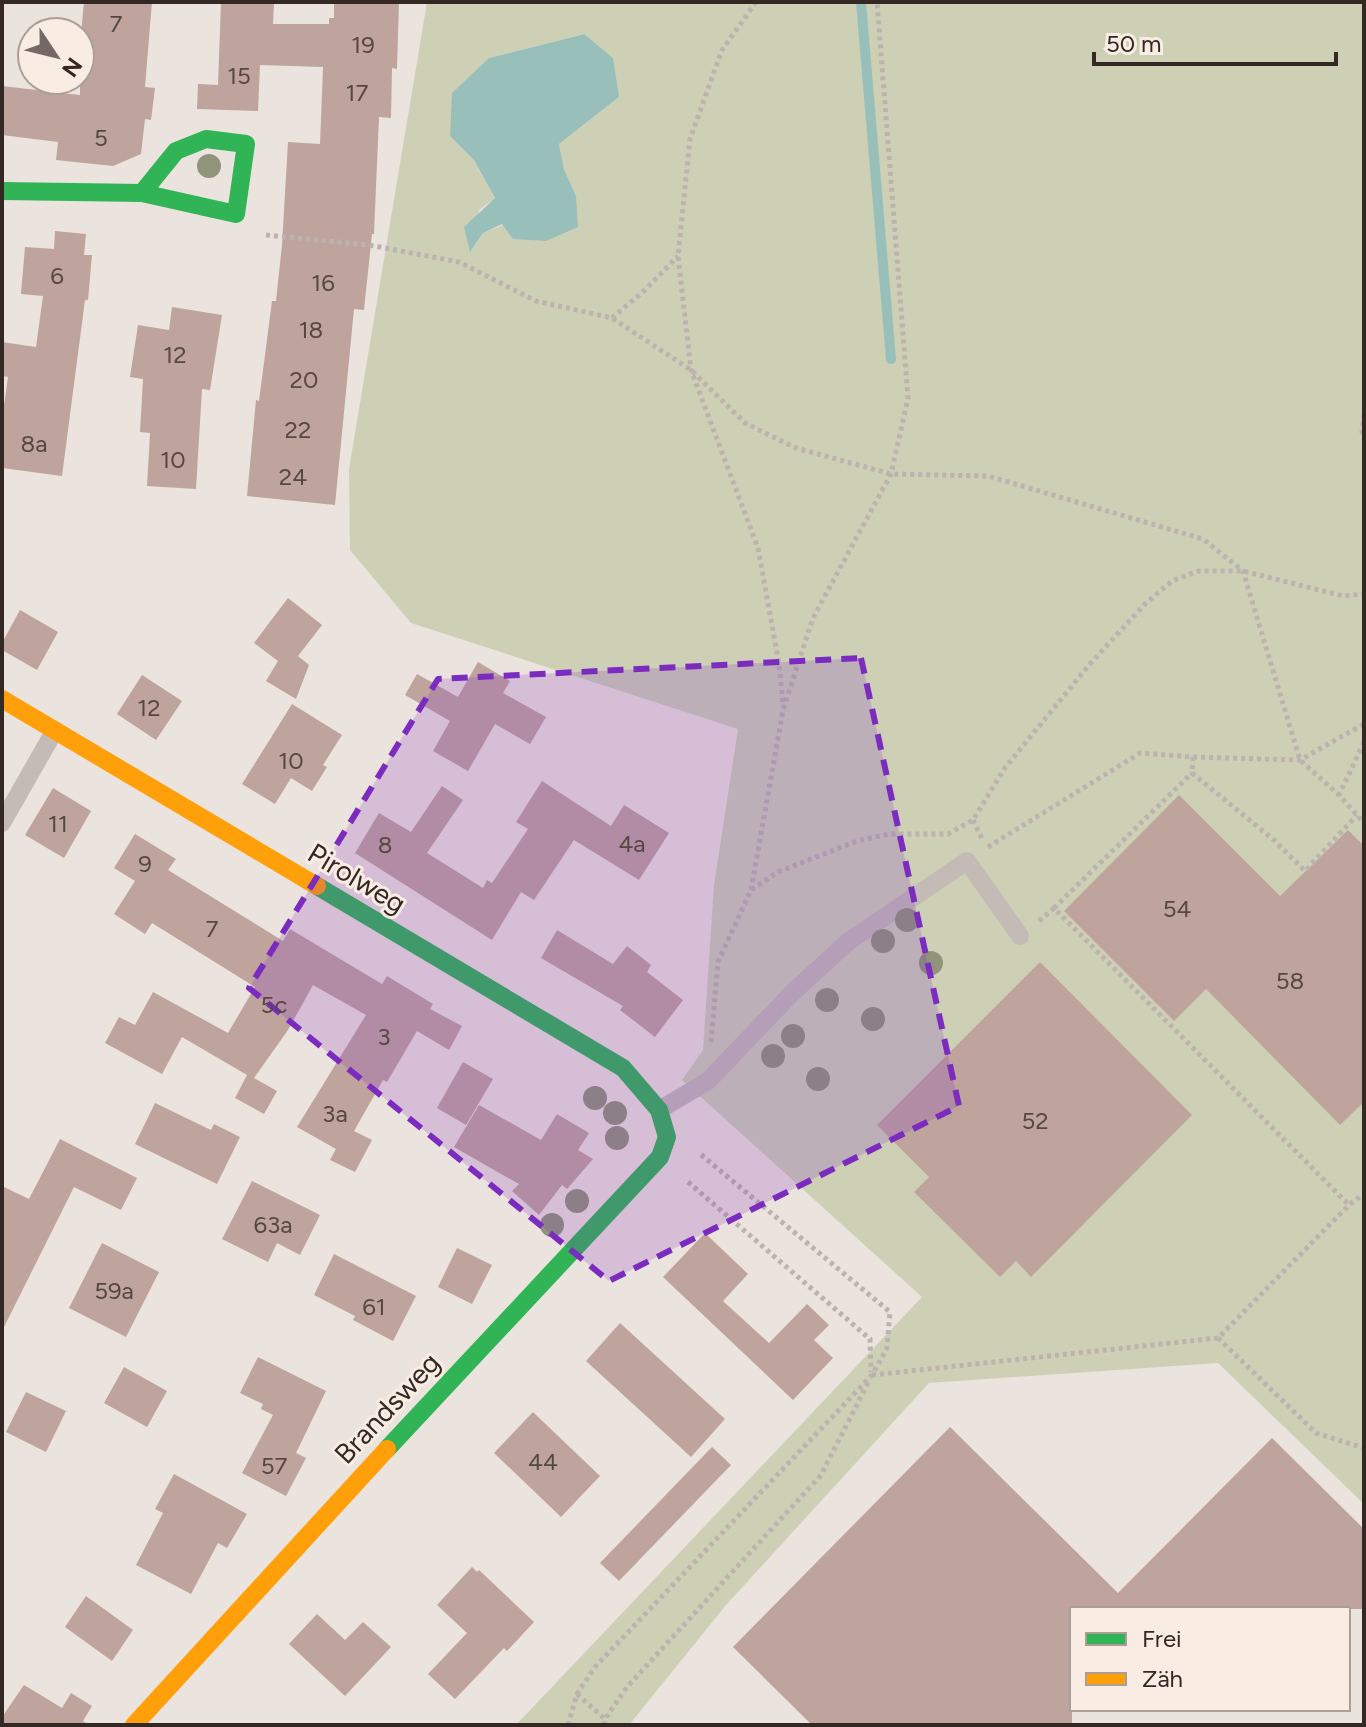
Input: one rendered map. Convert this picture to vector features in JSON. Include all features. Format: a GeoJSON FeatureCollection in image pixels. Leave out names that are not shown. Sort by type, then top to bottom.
{"type":"FeatureCollection","features":[{"type":"Feature","properties":{"kind":"street"},"geometry":{"type":"LineString","coordinates":[[2,191],[142,193],[236,214],[246,144],[206,139],[176,151],[142,193]]}},
{"type":"Feature","properties":{"kind":"street","name":"Pirolweg"},"geometry":{"type":"LineString","coordinates":[[2,699],[623,1068],[661,1117]]}},
{"type":"Feature","properties":{"kind":"street"},"geometry":{"type":"LineString","coordinates":[[660,1157],[667,1137],[661,1117]]}},
{"type":"Feature","properties":{"kind":"street","name":"Brandsweg"},"geometry":{"type":"LineString","coordinates":[[134,1725],[660,1157]]}},
{"type":"Feature","properties":{"kind":"lane"},"geometry":{"type":"LineString","coordinates":[[2,823],[55,730]]}},
{"type":"Feature","properties":{"kind":"lane"},"geometry":{"type":"LineString","coordinates":[[661,1117],[708,1081],[792,993],[849,941],[967,861],[1020,936]]}},
{"type":"Feature","properties":{"kind":"path"},"geometry":{"type":"LineString","coordinates":[[756,2],[722,50],[690,139],[678,256],[691,370],[758,548],[779,664],[783,710]]}},
{"type":"Feature","properties":{"kind":"path"},"geometry":{"type":"LineString","coordinates":[[708,1081],[718,962],[751,890],[783,710],[813,618],[891,474],[908,398],[877,2]]}},
{"type":"Feature","properties":{"kind":"path"},"geometry":{"type":"LineString","coordinates":[[236,214],[252,234],[369,245],[459,262],[536,301],[612,318],[691,370],[745,423],[796,448],[891,474],[988,476],[1203,539],[1243,571],[1300,760],[1339,795],[1364,823]]}},
{"type":"Feature","properties":{"kind":"path"},"geometry":{"type":"LineString","coordinates":[[612,318],[678,256]]}},
{"type":"Feature","properties":{"kind":"path"},"geometry":{"type":"LineString","coordinates":[[1364,414],[1364,434]]}},
{"type":"Feature","properties":{"kind":"path"},"geometry":{"type":"LineString","coordinates":[[751,890],[778,872],[857,841],[889,834],[948,834],[973,820],[1004,769],[1089,665],[1146,603],[1172,581],[1198,571],[1243,571],[1343,596],[1364,594]]}},
{"type":"Feature","properties":{"kind":"path"},"geometry":{"type":"LineString","coordinates":[[967,861],[1140,753],[1300,760],[1364,724]]}},
{"type":"Feature","properties":{"kind":"path"},"geometry":{"type":"LineString","coordinates":[[1339,795],[1364,742]]}},
{"type":"Feature","properties":{"kind":"path"},"geometry":{"type":"LineString","coordinates":[[1020,936],[1054,908],[1192,773],[1193,757]]}},
{"type":"Feature","properties":{"kind":"path"},"geometry":{"type":"LineString","coordinates":[[1192,773],[1274,840],[1305,871],[1357,815]]}},
{"type":"Feature","properties":{"kind":"path"},"geometry":{"type":"LineString","coordinates":[[973,820],[986,848]]}},
{"type":"Feature","properties":{"kind":"path"},"geometry":{"type":"LineString","coordinates":[[1054,908],[1349,1205]]}},
{"type":"Feature","properties":{"kind":"path"},"geometry":{"type":"LineString","coordinates":[[577,1694],[604,1722],[627,1687],[821,1475],[887,1348],[890,1312],[661,1117]]}},
{"type":"Feature","properties":{"kind":"path"},"geometry":{"type":"LineString","coordinates":[[660,1157],[870,1339],[872,1375]]}},
{"type":"Feature","properties":{"kind":"path"},"geometry":{"type":"LineString","coordinates":[[568,1725],[577,1694],[595,1667],[872,1375],[1218,1338],[1349,1205],[1364,1194]]}},
{"type":"Feature","properties":{"kind":"path"},"geometry":{"type":"LineString","coordinates":[[1218,1338],[1316,1433],[1364,1448]]}},
{"type":"Feature","properties":{"kind":"highlighted area"},"geometry":{"type":"Polygon","coordinates":[[[861,658],[959,1106],[609,1281],[249,988],[438,679],[861,658]]]}},
{"type":"Feature","properties":{"kind":"green space"},"geometry":{"type":"Polygon","coordinates":[[[427,2],[1364,2],[1364,1504],[1218,1363],[929,1383],[726,1605],[629,1725],[516,1725],[922,1297],[682,1080],[703,1050],[714,885],[738,729],[411,623],[350,550],[349,469],[427,2]],[[583,34],[489,58],[474,160],[495,198],[479,210],[471,251],[483,233],[576,196],[564,169],[559,144],[619,97],[583,34]]]}},
{"type":"Feature","properties":{"kind":"water"},"geometry":{"type":"Polygon","coordinates":[[[584,34],[613,58],[619,97],[559,144],[564,169],[576,196],[578,227],[546,241],[513,239],[502,224],[483,233],[470,252],[464,227],[495,198],[474,160],[450,136],[452,93],[489,58],[584,34]]]}},
{"type":"Feature","properties":{"kind":"building"},"geometry":{"type":"Polygon","coordinates":[[[84,2],[152,2],[145,87],[155,88],[151,120],[145,119],[141,154],[113,166],[56,160],[58,142],[2,135],[2,86],[16,88],[16,96],[96,96],[96,16],[83,16],[84,2]]]}},
{"type":"Feature","properties":{"kind":"building"},"geometry":{"type":"Polygon","coordinates":[[[221,2],[274,2],[273,24],[329,24],[329,18],[334,18],[334,2],[399,2],[397,69],[392,68],[391,118],[379,117],[374,234],[364,310],[354,309],[335,505],[247,496],[256,400],[259,401],[272,301],[276,301],[288,142],[320,144],[323,67],[260,65],[258,111],[197,109],[198,84],[218,85],[221,2]]]}},
{"type":"Feature","properties":{"kind":"building"},"geometry":{"type":"Polygon","coordinates":[[[55,231],[86,234],[84,255],[92,255],[62,476],[2,468],[2,419],[8,377],[2,376],[2,342],[36,347],[43,296],[21,294],[25,247],[54,249],[55,231]]]}},
{"type":"Feature","properties":{"kind":"building"},"geometry":{"type":"Polygon","coordinates":[[[172,307],[222,315],[210,390],[202,389],[196,489],[147,486],[150,433],[140,432],[143,379],[130,377],[138,325],[169,330],[172,307]]]}},
{"type":"Feature","properties":{"kind":"building"},"geometry":{"type":"Polygon","coordinates":[[[288,598],[322,625],[298,656],[309,665],[296,699],[266,681],[278,661],[254,643],[288,598]]]}},
{"type":"Feature","properties":{"kind":"building"},"geometry":{"type":"Polygon","coordinates":[[[20,610],[58,632],[37,670],[2,650],[2,643],[20,610]]]}},
{"type":"Feature","properties":{"kind":"building"},"geometry":{"type":"Polygon","coordinates":[[[478,662],[510,681],[503,693],[546,717],[530,744],[495,724],[468,771],[433,751],[450,721],[405,695],[417,674],[458,697],[478,662]]]}},
{"type":"Feature","properties":{"kind":"building"},"geometry":{"type":"Polygon","coordinates":[[[142,675],[182,701],[156,740],[117,714],[142,675]]]}},
{"type":"Feature","properties":{"kind":"building"},"geometry":{"type":"Polygon","coordinates":[[[292,704],[342,735],[323,765],[327,767],[312,791],[291,778],[275,804],[242,784],[292,704]]]}},
{"type":"Feature","properties":{"kind":"building"},"geometry":{"type":"Polygon","coordinates":[[[542,781],[611,826],[624,805],[669,833],[639,880],[574,840],[534,900],[521,892],[492,940],[355,853],[379,813],[411,832],[442,786],[463,800],[427,853],[483,888],[487,880],[492,883],[528,829],[516,822],[542,781]]]}},
{"type":"Feature","properties":{"kind":"building"},"geometry":{"type":"Polygon","coordinates":[[[53,788],[91,811],[64,858],[25,835],[53,788]]]}},
{"type":"Feature","properties":{"kind":"building"},"geometry":{"type":"Polygon","coordinates":[[[1179,795],[1280,896],[1348,830],[1364,846],[1364,1102],[1340,1125],[1206,989],[1174,1021],[1064,911],[1179,795]]]}},
{"type":"Feature","properties":{"kind":"building"},"geometry":{"type":"Polygon","coordinates":[[[135,834],[176,859],[168,870],[283,941],[290,929],[382,984],[387,976],[433,1004],[430,1009],[462,1026],[449,1050],[417,1031],[387,1082],[383,1080],[354,1131],[372,1140],[355,1172],[330,1160],[336,1149],[297,1127],[366,1015],[313,985],[288,1030],[254,1078],[277,1091],[264,1114],[235,1098],[247,1075],[182,1037],[162,1074],[105,1043],[119,1017],[135,1025],[153,992],[228,1033],[255,987],[152,923],[145,934],[114,914],[135,881],[114,868],[135,834]]]}},
{"type":"Feature","properties":{"kind":"building"},"geometry":{"type":"Polygon","coordinates":[[[557,930],[613,964],[627,946],[651,965],[647,972],[683,1000],[655,1037],[620,1010],[623,1006],[541,958],[557,930]]]}},
{"type":"Feature","properties":{"kind":"building"},"geometry":{"type":"Polygon","coordinates":[[[1040,962],[1192,1115],[1031,1277],[1016,1261],[1000,1277],[914,1192],[929,1177],[877,1125],[1040,962]]]}},
{"type":"Feature","properties":{"kind":"building"},"geometry":{"type":"Polygon","coordinates":[[[463,1062],[493,1079],[466,1125],[437,1108],[463,1062]]]}},
{"type":"Feature","properties":{"kind":"building"},"geometry":{"type":"Polygon","coordinates":[[[155,1103],[211,1130],[214,1124],[240,1137],[217,1184],[135,1144],[155,1103]]]}},
{"type":"Feature","properties":{"kind":"building"},"geometry":{"type":"Polygon","coordinates":[[[479,1105],[541,1140],[557,1114],[589,1133],[578,1150],[593,1159],[567,1189],[562,1185],[539,1215],[512,1191],[519,1184],[454,1147],[479,1105]]]}},
{"type":"Feature","properties":{"kind":"building"},"geometry":{"type":"Polygon","coordinates":[[[60,1139],[137,1178],[121,1210],[74,1187],[2,1331],[2,1186],[29,1199],[60,1139]]]}},
{"type":"Feature","properties":{"kind":"building"},"geometry":{"type":"Polygon","coordinates":[[[252,1181],[320,1215],[300,1255],[277,1243],[268,1262],[222,1239],[252,1181]]]}},
{"type":"Feature","properties":{"kind":"building"},"geometry":{"type":"Polygon","coordinates":[[[705,1233],[748,1274],[723,1301],[769,1343],[807,1304],[829,1325],[814,1340],[833,1358],[793,1400],[663,1277],[705,1233]]]}},
{"type":"Feature","properties":{"kind":"building"},"geometry":{"type":"Polygon","coordinates":[[[102,1243],[159,1272],[126,1337],[69,1308],[102,1243]]]}},
{"type":"Feature","properties":{"kind":"building"},"geometry":{"type":"Polygon","coordinates":[[[457,1248],[492,1265],[472,1304],[438,1287],[457,1248]]]}},
{"type":"Feature","properties":{"kind":"building"},"geometry":{"type":"Polygon","coordinates":[[[334,1254],[416,1296],[393,1341],[353,1320],[355,1316],[314,1295],[334,1254]]]}},
{"type":"Feature","properties":{"kind":"building"},"geometry":{"type":"Polygon","coordinates":[[[620,1323],[725,1419],[691,1457],[586,1361],[620,1323]]]}},
{"type":"Feature","properties":{"kind":"building"},"geometry":{"type":"Polygon","coordinates":[[[258,1357],[326,1391],[296,1453],[306,1458],[286,1496],[242,1473],[273,1415],[261,1409],[263,1404],[240,1393],[258,1357]]]}},
{"type":"Feature","properties":{"kind":"building"},"geometry":{"type":"Polygon","coordinates":[[[124,1367],[167,1391],[147,1427],[104,1403],[124,1367]]]}},
{"type":"Feature","properties":{"kind":"building"},"geometry":{"type":"Polygon","coordinates":[[[26,1392],[66,1411],[46,1452],[6,1432],[26,1392]]]}},
{"type":"Feature","properties":{"kind":"building"},"geometry":{"type":"Polygon","coordinates":[[[533,1412],[600,1476],[561,1517],[494,1453],[533,1412]]]}},
{"type":"Feature","properties":{"kind":"building"},"geometry":{"type":"Polygon","coordinates":[[[950,1427],[1118,1593],[1272,1438],[1364,1529],[1364,1609],[1070,1607],[1072,1725],[812,1725],[733,1647],[950,1427]]]}},
{"type":"Feature","properties":{"kind":"building"},"geometry":{"type":"Polygon","coordinates":[[[712,1447],[731,1465],[619,1581],[600,1563],[712,1447]]]}},
{"type":"Feature","properties":{"kind":"building"},"geometry":{"type":"Polygon","coordinates":[[[174,1474],[247,1514],[227,1548],[218,1543],[191,1594],[136,1565],[163,1513],[155,1509],[174,1474]]]}},
{"type":"Feature","properties":{"kind":"building"},"geometry":{"type":"Polygon","coordinates":[[[472,1567],[477,1572],[479,1570],[534,1622],[455,1699],[428,1674],[467,1633],[437,1605],[472,1567]]]}},
{"type":"Feature","properties":{"kind":"building"},"geometry":{"type":"Polygon","coordinates":[[[86,1596],[133,1630],[112,1661],[65,1627],[86,1596]]]}},
{"type":"Feature","properties":{"kind":"building"},"geometry":{"type":"Polygon","coordinates":[[[317,1614],[345,1640],[363,1622],[391,1647],[345,1696],[289,1644],[317,1614]]]}},
{"type":"Feature","properties":{"kind":"building"},"geometry":{"type":"Polygon","coordinates":[[[24,1685],[62,1708],[71,1693],[92,1706],[83,1721],[89,1725],[2,1725],[2,1717],[24,1685]]]}},
{"type":"Feature","properties":{"kind":"waterway"},"geometry":{"type":"LineString","coordinates":[[861,2],[891,359]]}},
{"type":"Feature","properties":{"kind":"traffic: fast"},"geometry":{"type":"LineString","coordinates":[[2,191],[142,193],[236,214],[246,144],[206,139],[176,151],[142,193]]}},
{"type":"Feature","properties":{"kind":"traffic: fast"},"geometry":{"type":"LineString","coordinates":[[317,886],[623,1068],[659,1110],[667,1137],[660,1157],[387,1449]]}},
{"type":"Feature","properties":{"kind":"traffic: slow"},"geometry":{"type":"LineString","coordinates":[[2,699],[317,886]]}},
{"type":"Feature","properties":{"kind":"traffic: slow"},"geometry":{"type":"LineString","coordinates":[[134,1725],[387,1449]]}}]}
